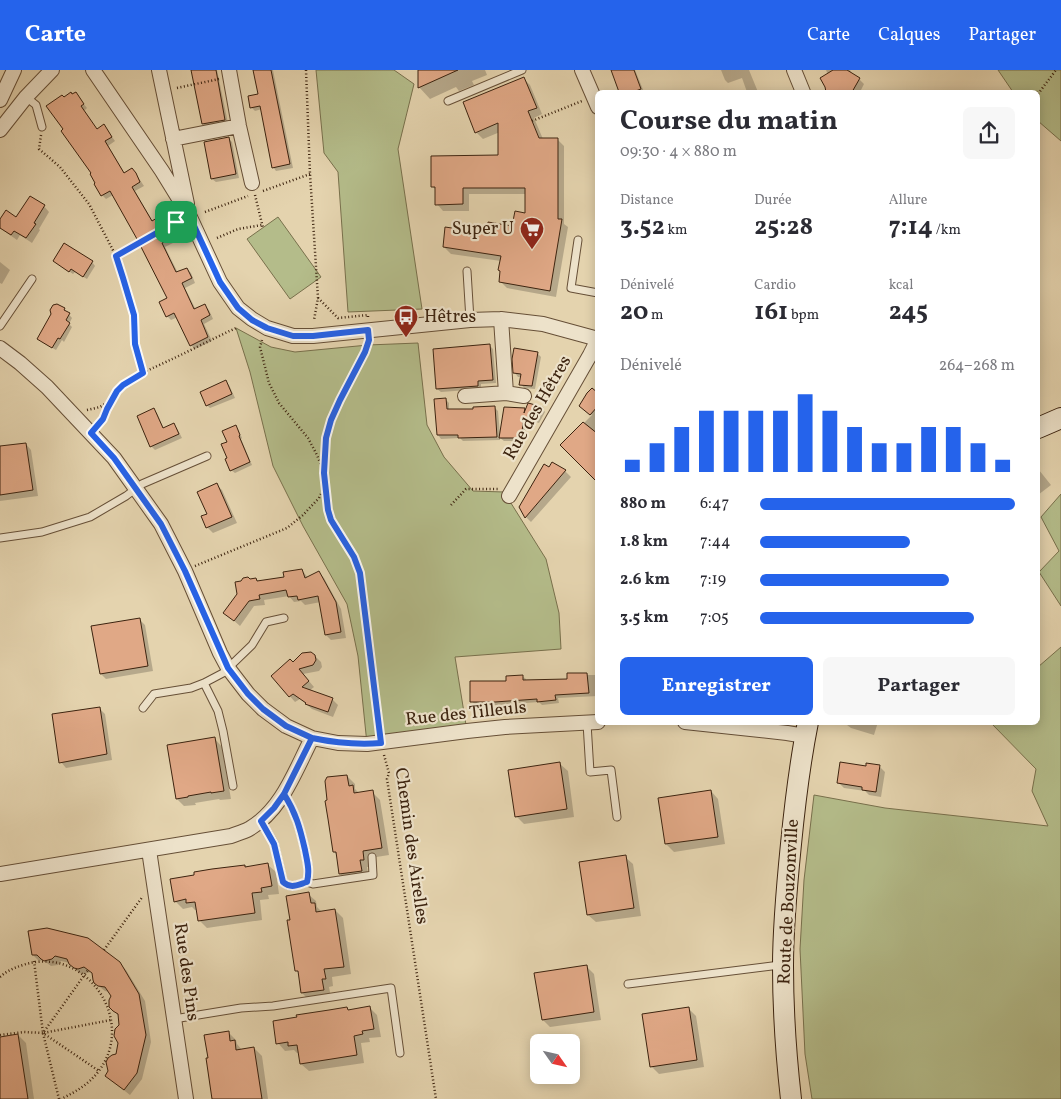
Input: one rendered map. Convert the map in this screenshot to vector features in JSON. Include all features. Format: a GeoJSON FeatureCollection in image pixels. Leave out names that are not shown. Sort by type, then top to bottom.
{"type":"FeatureCollection","features":[{"type":"Feature","properties":{"kind":"main road"},"geometry":{"type":"LineString","coordinates":[[1040,427],[1061,418]]}},
{"type":"Feature","properties":{"kind":"main road","name":"Route de Bouzonville"},"geometry":{"type":"LineString","coordinates":[[791,1099],[786,1053],[783,964],[784,929],[797,791],[806,729]]}},
{"type":"Feature","properties":{"kind":"street"},"geometry":{"type":"LineString","coordinates":[[0,130],[26,96],[52,70]]}},
{"type":"Feature","properties":{"kind":"street"},"geometry":{"type":"LineString","coordinates":[[93,70],[162,171],[189,215],[220,282],[238,308],[252,320],[267,328],[293,336],[313,336],[470,320],[501,319],[543,324],[595,338]]}},
{"type":"Feature","properties":{"kind":"street"},"geometry":{"type":"LineString","coordinates":[[159,70],[189,215]]}},
{"type":"Feature","properties":{"kind":"street"},"geometry":{"type":"LineString","coordinates":[[582,70],[595,102]]}},
{"type":"Feature","properties":{"kind":"street"},"geometry":{"type":"LineString","coordinates":[[794,70],[802,90]]}},
{"type":"Feature","properties":{"kind":"street"},"geometry":{"type":"LineString","coordinates":[[229,73],[252,183]]}},
{"type":"Feature","properties":{"kind":"street"},"geometry":{"type":"LineString","coordinates":[[0,100],[11,76],[26,96]]}},
{"type":"Feature","properties":{"kind":"street"},"geometry":{"type":"LineString","coordinates":[[173,140],[240,126]]}},
{"type":"Feature","properties":{"kind":"street"},"geometry":{"type":"LineString","coordinates":[[162,171],[174,171],[178,165]]}},
{"type":"Feature","properties":{"kind":"street"},"geometry":{"type":"LineString","coordinates":[[501,319],[506,393]]}},
{"type":"Feature","properties":{"kind":"street","name":"Rue des Hêtres"},"geometry":{"type":"LineString","coordinates":[[511,492],[595,344]]}},
{"type":"Feature","properties":{"kind":"street","name":"Rue des Tilleuls"},"geometry":{"type":"LineString","coordinates":[[0,348],[47,387],[114,458],[161,524],[185,571],[228,668],[248,694],[263,709],[286,726],[312,738],[338,743],[368,744],[505,727],[592,723]]}},
{"type":"Feature","properties":{"kind":"street"},"geometry":{"type":"LineString","coordinates":[[465,396],[506,393],[524,396]]}},
{"type":"Feature","properties":{"kind":"street"},"geometry":{"type":"LineString","coordinates":[[737,725],[806,729]]}},
{"type":"Feature","properties":{"kind":"street"},"geometry":{"type":"LineString","coordinates":[[0,874],[230,836],[247,830],[261,821],[284,794],[312,738]]}},
{"type":"Feature","properties":{"kind":"street","name":"Rue des Pins"},"geometry":{"type":"LineString","coordinates":[[149,850],[186,1099]]}},
{"type":"Feature","properties":{"kind":"lane"},"geometry":{"type":"LineString","coordinates":[[448,101],[522,70]]}},
{"type":"Feature","properties":{"kind":"lane"},"geometry":{"type":"LineString","coordinates":[[26,96],[36,105],[42,127]]}},
{"type":"Feature","properties":{"kind":"lane"},"geometry":{"type":"LineString","coordinates":[[578,240],[571,288],[595,292]]}},
{"type":"Feature","properties":{"kind":"lane"},"geometry":{"type":"LineString","coordinates":[[467,271],[470,320]]}},
{"type":"Feature","properties":{"kind":"lane"},"geometry":{"type":"LineString","coordinates":[[0,326],[32,279]]}},
{"type":"Feature","properties":{"kind":"lane"},"geometry":{"type":"LineString","coordinates":[[0,538],[42,532],[90,517],[126,496],[142,484],[207,456]]}},
{"type":"Feature","properties":{"kind":"lane"},"geometry":{"type":"LineString","coordinates":[[143,708],[154,694],[191,688],[223,672],[252,646],[266,622],[284,618]]}},
{"type":"Feature","properties":{"kind":"lane"},"geometry":{"type":"LineString","coordinates":[[204,683],[218,711],[233,786]]}},
{"type":"Feature","properties":{"kind":"lane","name":"Rue des Tilleuls"},"geometry":{"type":"LineString","coordinates":[[592,723],[590,772],[611,770],[617,817]]}},
{"type":"Feature","properties":{"kind":"lane"},"geometry":{"type":"LineString","coordinates":[[284,794],[291,804],[299,823],[309,872],[307,882]]}},
{"type":"Feature","properties":{"kind":"lane"},"geometry":{"type":"LineString","coordinates":[[261,821],[274,844],[283,882],[288,886],[294,887],[307,882],[313,884],[373,875],[372,857]]}},
{"type":"Feature","properties":{"kind":"lane"},"geometry":{"type":"LineString","coordinates":[[628,984],[783,964]]}},
{"type":"Feature","properties":{"kind":"lane"},"geometry":{"type":"LineString","coordinates":[[174,1019],[391,988],[400,1052]]}},
{"type":"Feature","properties":{"kind":"path"},"geometry":{"type":"LineString","coordinates":[[306,70],[318,298],[314,320]]}},
{"type":"Feature","properties":{"kind":"path"},"geometry":{"type":"LineString","coordinates":[[1040,91],[1056,70]]}},
{"type":"Feature","properties":{"kind":"path"},"geometry":{"type":"LineString","coordinates":[[177,88],[229,73]]}},
{"type":"Feature","properties":{"kind":"path"},"geometry":{"type":"LineString","coordinates":[[532,121],[595,102]]}},
{"type":"Feature","properties":{"kind":"path"},"geometry":{"type":"LineString","coordinates":[[42,127],[39,148],[60,168],[89,204],[116,256],[134,315],[135,344],[143,373]]}},
{"type":"Feature","properties":{"kind":"path"},"geometry":{"type":"LineString","coordinates":[[217,238],[238,229],[263,226],[252,183]]}},
{"type":"Feature","properties":{"kind":"path"},"geometry":{"type":"LineString","coordinates":[[116,256],[189,215]]}},
{"type":"Feature","properties":{"kind":"path"},"geometry":{"type":"LineString","coordinates":[[318,298],[338,318],[368,315],[368,330]]}},
{"type":"Feature","properties":{"kind":"path"},"geometry":{"type":"LineString","coordinates":[[91,433],[103,419],[112,399],[123,385],[143,373],[236,328]]}},
{"type":"Feature","properties":{"kind":"path","name":"Chemin des Airelles"},"geometry":{"type":"LineString","coordinates":[[267,328],[260,347],[269,383],[279,403],[308,438],[324,473]]}},
{"type":"Feature","properties":{"kind":"path","name":"Chemin des Airelles"},"geometry":{"type":"LineString","coordinates":[[368,330],[369,340],[365,352],[340,400],[331,420],[326,438],[325,485],[331,520],[354,557],[360,573],[381,743],[389,773],[387,779],[436,1099]]}},
{"type":"Feature","properties":{"kind":"path"},"geometry":{"type":"LineString","coordinates":[[78,419],[87,410],[100,407],[112,399]]}},
{"type":"Feature","properties":{"kind":"path"},"geometry":{"type":"LineString","coordinates":[[185,571],[287,528],[319,498],[325,485]]}},
{"type":"Feature","properties":{"kind":"path"},"geometry":{"type":"LineString","coordinates":[[451,505],[466,489],[511,492]]}},
{"type":"Feature","properties":{"kind":"path"},"geometry":{"type":"LineString","coordinates":[[104,950],[153,882]]}},
{"type":"Feature","properties":{"kind":"path"},"geometry":{"type":"LineString","coordinates":[[0,977],[8,970],[34,962],[52,962],[69,966],[85,975],[98,988],[106,1003],[111,1020],[112,1038],[107,1055],[99,1071],[87,1084],[60,1099],[43,1033],[34,962]]}},
{"type":"Feature","properties":{"kind":"path"},"geometry":{"type":"LineString","coordinates":[[43,1033],[88,970]]}},
{"type":"Feature","properties":{"kind":"path"},"geometry":{"type":"LineString","coordinates":[[0,1035],[24,1032],[43,1033],[111,1020]]}},
{"type":"Feature","properties":{"kind":"path"},"geometry":{"type":"LineString","coordinates":[[43,1033],[99,1071]]}},
{"type":"Feature","properties":{"kind":"green space"},"geometry":{"type":"Polygon","coordinates":[[[316,70],[394,70],[414,84],[398,149],[422,309],[348,312],[338,172],[324,153],[316,70]]]}},
{"type":"Feature","properties":{"kind":"green space"},"geometry":{"type":"Polygon","coordinates":[[[998,70],[1061,70],[1061,141],[1040,123],[1040,90],[1012,90],[998,70]]]}},
{"type":"Feature","properties":{"kind":"green space"},"geometry":{"type":"Polygon","coordinates":[[[278,217],[321,277],[290,299],[247,239],[278,217]]]}},
{"type":"Feature","properties":{"kind":"green space"},"geometry":{"type":"Polygon","coordinates":[[[236,328],[271,347],[295,352],[368,345],[418,343],[427,425],[444,457],[473,491],[504,492],[546,559],[559,613],[561,649],[455,657],[467,731],[367,744],[358,656],[347,604],[303,526],[273,466],[250,372],[236,328]]]}},
{"type":"Feature","properties":{"kind":"green space"},"geometry":{"type":"Polygon","coordinates":[[[1061,494],[1061,606],[1040,574],[1040,571],[1059,551],[1041,517],[1061,494]]]}},
{"type":"Feature","properties":{"kind":"green space"},"geometry":{"type":"Polygon","coordinates":[[[1061,647],[1061,1099],[812,1099],[805,1054],[800,949],[804,880],[814,795],[885,808],[1048,826],[1032,791],[1036,769],[993,725],[1040,725],[1040,665],[1061,647]]]}},
{"type":"Feature","properties":{"kind":"building"},"geometry":{"type":"Polygon","coordinates":[[[191,70],[216,70],[225,120],[202,124],[191,70]]]}},
{"type":"Feature","properties":{"kind":"building"},"geometry":{"type":"Polygon","coordinates":[[[253,70],[271,70],[290,164],[272,168],[260,106],[250,108],[248,96],[258,94],[253,70]]]}},
{"type":"Feature","properties":{"kind":"building"},"geometry":{"type":"Polygon","coordinates":[[[418,70],[458,70],[418,88],[418,70]]]}},
{"type":"Feature","properties":{"kind":"building"},"geometry":{"type":"Polygon","coordinates":[[[611,70],[634,70],[641,89],[618,90],[611,70]]]}},
{"type":"Feature","properties":{"kind":"building"},"geometry":{"type":"Polygon","coordinates":[[[833,70],[847,70],[860,78],[853,90],[826,90],[820,78],[833,70]]]}},
{"type":"Feature","properties":{"kind":"building"},"geometry":{"type":"Polygon","coordinates":[[[524,77],[537,108],[528,111],[539,138],[558,138],[558,219],[562,219],[550,291],[499,282],[500,271],[498,270],[501,256],[443,247],[445,227],[486,233],[488,222],[512,226],[515,211],[525,213],[525,188],[463,188],[463,204],[435,205],[435,187],[431,187],[431,156],[498,155],[498,123],[475,133],[463,102],[524,77]]]}},
{"type":"Feature","properties":{"kind":"building"},"geometry":{"type":"Polygon","coordinates":[[[71,92],[72,94],[76,92],[84,104],[81,106],[97,129],[104,124],[112,137],[105,141],[124,173],[132,168],[136,173],[140,182],[132,187],[152,221],[160,216],[172,237],[162,243],[176,272],[187,268],[192,278],[182,283],[194,309],[205,304],[210,315],[201,320],[208,337],[190,346],[174,313],[166,317],[159,302],[167,298],[110,191],[101,196],[94,184],[91,173],[46,106],[62,95],[64,97],[71,92]]]}},
{"type":"Feature","properties":{"kind":"building"},"geometry":{"type":"Polygon","coordinates":[[[229,137],[236,174],[211,179],[204,142],[229,137]]]}},
{"type":"Feature","properties":{"kind":"building"},"geometry":{"type":"Polygon","coordinates":[[[30,196],[45,205],[34,223],[36,224],[26,238],[14,231],[11,235],[0,228],[0,219],[6,210],[16,217],[30,196]]]}},
{"type":"Feature","properties":{"kind":"building"},"geometry":{"type":"Polygon","coordinates":[[[64,243],[93,261],[83,277],[71,269],[69,272],[53,261],[64,243]]]}},
{"type":"Feature","properties":{"kind":"building"},"geometry":{"type":"Polygon","coordinates":[[[57,304],[70,313],[66,320],[70,323],[52,348],[37,339],[51,314],[50,310],[53,305],[57,304]]]}},
{"type":"Feature","properties":{"kind":"building"},"geometry":{"type":"Polygon","coordinates":[[[490,344],[493,380],[478,381],[478,386],[436,389],[433,349],[490,344]]]}},
{"type":"Feature","properties":{"kind":"building"},"geometry":{"type":"Polygon","coordinates":[[[514,348],[538,352],[532,386],[519,385],[521,374],[513,373],[512,359],[514,348]]]}},
{"type":"Feature","properties":{"kind":"building"},"geometry":{"type":"Polygon","coordinates":[[[226,380],[232,394],[206,406],[200,392],[226,380]]]}},
{"type":"Feature","properties":{"kind":"building"},"geometry":{"type":"Polygon","coordinates":[[[592,388],[595,390],[595,409],[590,415],[579,406],[592,388]]]}},
{"type":"Feature","properties":{"kind":"building"},"geometry":{"type":"Polygon","coordinates":[[[446,398],[447,409],[473,409],[473,407],[495,406],[497,437],[458,438],[458,435],[437,435],[434,399],[446,398]]]}},
{"type":"Feature","properties":{"kind":"building"},"geometry":{"type":"Polygon","coordinates":[[[528,403],[543,407],[535,420],[524,417],[521,438],[499,438],[504,407],[525,408],[524,413],[528,403]]]}},
{"type":"Feature","properties":{"kind":"building"},"geometry":{"type":"Polygon","coordinates":[[[154,408],[163,428],[174,423],[179,434],[150,447],[137,416],[154,408]]]}},
{"type":"Feature","properties":{"kind":"building"},"geometry":{"type":"Polygon","coordinates":[[[583,422],[595,432],[595,480],[560,445],[583,422]]]}},
{"type":"Feature","properties":{"kind":"building"},"geometry":{"type":"Polygon","coordinates":[[[236,425],[250,462],[230,471],[221,444],[227,442],[222,431],[236,425]]]}},
{"type":"Feature","properties":{"kind":"building"},"geometry":{"type":"Polygon","coordinates":[[[26,443],[33,490],[0,495],[0,446],[26,443]]]}},
{"type":"Feature","properties":{"kind":"building"},"geometry":{"type":"Polygon","coordinates":[[[552,462],[566,470],[525,518],[519,507],[544,464],[549,467],[552,462]]]}},
{"type":"Feature","properties":{"kind":"building"},"geometry":{"type":"Polygon","coordinates":[[[217,483],[232,517],[206,528],[201,516],[207,514],[197,492],[217,483]]]}},
{"type":"Feature","properties":{"kind":"building"},"geometry":{"type":"Polygon","coordinates":[[[302,569],[305,578],[319,571],[336,602],[341,632],[325,635],[318,596],[298,600],[297,596],[288,597],[286,590],[259,595],[260,599],[249,601],[234,621],[223,613],[237,594],[235,582],[248,577],[250,579],[256,578],[257,581],[284,577],[283,572],[302,569]]]}},
{"type":"Feature","properties":{"kind":"building"},"geometry":{"type":"Polygon","coordinates":[[[140,618],[148,666],[100,674],[91,626],[140,618]]]}},
{"type":"Feature","properties":{"kind":"building"},"geometry":{"type":"Polygon","coordinates":[[[311,652],[315,655],[316,660],[313,665],[299,669],[309,681],[302,687],[333,698],[328,712],[305,704],[293,694],[289,697],[271,676],[290,659],[293,662],[302,653],[311,652]]]}},
{"type":"Feature","properties":{"kind":"building"},"geometry":{"type":"Polygon","coordinates":[[[567,673],[587,673],[589,693],[555,695],[556,700],[537,702],[537,699],[470,702],[470,681],[506,681],[506,676],[523,675],[523,680],[567,679],[567,673]]]}},
{"type":"Feature","properties":{"kind":"building"},"geometry":{"type":"Polygon","coordinates":[[[100,707],[107,754],[59,763],[52,714],[100,707]]]}},
{"type":"Feature","properties":{"kind":"building"},"geometry":{"type":"Polygon","coordinates":[[[215,737],[224,791],[176,799],[167,745],[215,737]]]}},
{"type":"Feature","properties":{"kind":"building"},"geometry":{"type":"Polygon","coordinates":[[[560,762],[567,809],[515,817],[508,770],[560,762]]]}},
{"type":"Feature","properties":{"kind":"building"},"geometry":{"type":"Polygon","coordinates":[[[840,762],[866,766],[866,763],[880,765],[876,792],[862,790],[862,787],[837,783],[840,762]]]}},
{"type":"Feature","properties":{"kind":"building"},"geometry":{"type":"Polygon","coordinates":[[[347,775],[349,786],[353,785],[354,793],[373,790],[382,848],[363,851],[364,860],[360,860],[362,871],[339,874],[336,852],[333,852],[325,801],[327,800],[325,781],[327,777],[347,775]]]}},
{"type":"Feature","properties":{"kind":"building"},"geometry":{"type":"Polygon","coordinates":[[[711,790],[718,837],[665,844],[658,798],[711,790]]]}},
{"type":"Feature","properties":{"kind":"building"},"geometry":{"type":"Polygon","coordinates":[[[626,855],[634,908],[587,915],[579,862],[626,855]]]}},
{"type":"Feature","properties":{"kind":"building"},"geometry":{"type":"Polygon","coordinates":[[[268,863],[272,886],[261,888],[262,892],[252,893],[255,913],[198,921],[195,902],[186,903],[186,899],[174,902],[170,879],[194,875],[194,872],[212,869],[245,865],[245,867],[268,863]]]}},
{"type":"Feature","properties":{"kind":"building"},"geometry":{"type":"Polygon","coordinates":[[[309,892],[311,903],[315,903],[316,912],[335,909],[344,967],[324,969],[326,979],[322,979],[324,990],[301,993],[298,971],[295,971],[287,920],[290,920],[286,896],[309,892]]]}},
{"type":"Feature","properties":{"kind":"building"},"geometry":{"type":"Polygon","coordinates":[[[47,928],[88,938],[120,962],[139,994],[146,1035],[137,1073],[124,1090],[105,1076],[108,1071],[106,1062],[108,1058],[116,1054],[118,1043],[114,1036],[115,1029],[119,1025],[118,1014],[109,1007],[111,996],[105,987],[94,983],[92,973],[84,967],[74,968],[67,959],[55,956],[44,961],[37,955],[32,955],[28,931],[47,928]]]}},
{"type":"Feature","properties":{"kind":"building"},"geometry":{"type":"Polygon","coordinates":[[[587,965],[594,1012],[542,1020],[534,973],[587,965]]]}},
{"type":"Feature","properties":{"kind":"building"},"geometry":{"type":"Polygon","coordinates":[[[370,1006],[374,1029],[362,1031],[363,1034],[354,1036],[357,1055],[300,1064],[297,1045],[288,1046],[288,1042],[276,1044],[273,1021],[297,1017],[296,1015],[347,1007],[348,1010],[370,1006]]]}},
{"type":"Feature","properties":{"kind":"building"},"geometry":{"type":"Polygon","coordinates":[[[689,1007],[697,1060],[650,1067],[642,1014],[689,1007]]]}},
{"type":"Feature","properties":{"kind":"building"},"geometry":{"type":"Polygon","coordinates":[[[229,1031],[230,1041],[235,1040],[236,1050],[254,1047],[262,1099],[212,1099],[204,1035],[229,1031]]]}},
{"type":"Feature","properties":{"kind":"building"},"geometry":{"type":"Polygon","coordinates":[[[18,1034],[28,1099],[0,1099],[0,1037],[18,1034]]]}},
{"type":"Feature","properties":{"kind":"place","name":"Super U"},"geometry":{"type":"Point","coordinates":[532,250]}},
{"type":"Feature","properties":{"kind":"place","name":"Hêtres"},"geometry":{"type":"Point","coordinates":[406,338]}},
{"type":"Feature","properties":{"kind":"route"},"geometry":{"type":"LineString","coordinates":[[176,222],[116,256],[134,315],[135,344],[143,373],[123,385],[117,391],[103,419],[91,433],[114,458],[161,524],[185,571],[228,668],[248,694],[263,709],[286,726],[312,738],[306,749],[284,794],[261,821],[274,844],[283,882],[288,886],[294,887],[307,882],[309,872],[299,823],[291,804],[284,794],[312,738],[338,743],[381,743],[360,573],[354,557],[331,520],[324,473],[326,438],[331,420],[365,352],[369,340],[368,330],[313,336],[293,336],[267,328],[252,320],[238,308],[220,282],[189,215],[176,222]]}}]}
